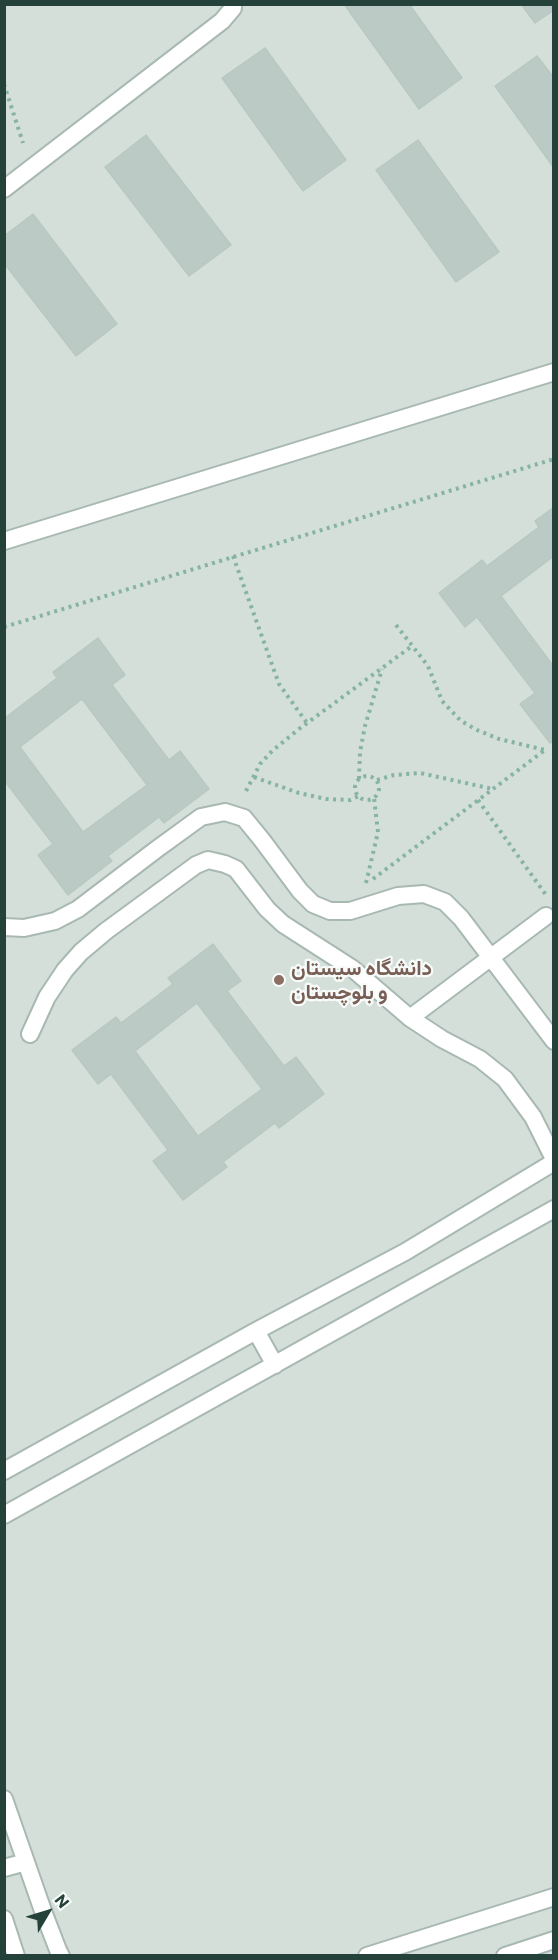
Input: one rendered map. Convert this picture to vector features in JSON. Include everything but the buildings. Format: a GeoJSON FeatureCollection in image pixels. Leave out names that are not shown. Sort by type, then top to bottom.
{"type":"FeatureCollection","features":[{"type":"Feature","properties":{"kind":"lane"},"geometry":{"type":"LineString","coordinates":[[4,189],[222,21],[233,8],[233,4]]}},
{"type":"Feature","properties":{"kind":"lane"},"geometry":{"type":"LineString","coordinates":[[4,541],[554,372]]}},
{"type":"Feature","properties":{"kind":"lane"},"geometry":{"type":"LineString","coordinates":[[4,927],[24,928],[55,921],[78,909],[201,817],[225,812],[244,818],[300,891],[313,904],[330,911],[350,911],[398,896],[424,894],[445,902],[461,918],[554,1041]]}},
{"type":"Feature","properties":{"kind":"lane"},"geometry":{"type":"LineString","coordinates":[[4,1471],[256,1331],[405,1252],[554,1161],[532,1117],[505,1079],[480,1059],[442,1039],[410,1018],[353,969],[283,924],[267,909],[236,869],[225,864],[208,860],[196,865],[81,952],[65,970],[47,997],[30,1034]]}},
{"type":"Feature","properties":{"kind":"lane"},"geometry":{"type":"LineString","coordinates":[[410,1018],[546,916]]}},
{"type":"Feature","properties":{"kind":"lane"},"geometry":{"type":"LineString","coordinates":[[4,1515],[554,1209]]}},
{"type":"Feature","properties":{"kind":"lane"},"geometry":{"type":"LineString","coordinates":[[256,1331],[275,1365]]}},
{"type":"Feature","properties":{"kind":"lane"},"geometry":{"type":"LineString","coordinates":[[4,1799],[61,1956]]}},
{"type":"Feature","properties":{"kind":"lane"},"geometry":{"type":"LineString","coordinates":[[4,1868],[26,1862]]}},
{"type":"Feature","properties":{"kind":"lane"},"geometry":{"type":"LineString","coordinates":[[367,1956],[554,1898]]}},
{"type":"Feature","properties":{"kind":"lane"},"geometry":{"type":"LineString","coordinates":[[4,1919],[16,1956]]}},
{"type":"Feature","properties":{"kind":"lane"},"geometry":{"type":"LineString","coordinates":[[505,1956],[554,1940]]}},
{"type":"Feature","properties":{"kind":"path"},"geometry":{"type":"LineString","coordinates":[[4,84],[23,143]]}},
{"type":"Feature","properties":{"kind":"path"},"geometry":{"type":"LineString","coordinates":[[4,627],[554,459]]}},
{"type":"Feature","properties":{"kind":"path"},"geometry":{"type":"LineString","coordinates":[[234,556],[279,684],[307,723]]}},
{"type":"Feature","properties":{"kind":"path"},"geometry":{"type":"LineString","coordinates":[[360,889],[545,750],[499,739],[461,721],[442,701],[428,666],[396,625]]}},
{"type":"Feature","properties":{"kind":"path"},"geometry":{"type":"LineString","coordinates":[[246,790],[260,764],[272,751],[412,646]]}},
{"type":"Feature","properties":{"kind":"path"},"geometry":{"type":"LineString","coordinates":[[359,779],[360,752],[383,668]]}},
{"type":"Feature","properties":{"kind":"path"},"geometry":{"type":"LineString","coordinates":[[377,780],[379,792],[374,798],[366,800],[358,796],[355,785],[366,775],[377,780],[394,775],[420,773],[494,789]]}},
{"type":"Feature","properties":{"kind":"path"},"geometry":{"type":"LineString","coordinates":[[254,777],[299,793],[326,799],[350,800],[358,796]]}},
{"type":"Feature","properties":{"kind":"path"},"geometry":{"type":"LineString","coordinates":[[366,884],[378,832],[374,798]]}},
{"type":"Feature","properties":{"kind":"path"},"geometry":{"type":"LineString","coordinates":[[478,801],[548,898]]}},
{"type":"Feature","properties":{"kind":"shaded area","name":"دانشگاه سیستان و بلوچستان"},"geometry":{"type":"Polygon","coordinates":[[[5,5],[553,5],[553,1955],[5,1956],[5,5]]]}},
{"type":"Feature","properties":{"kind":"place","name":"دانشگاه سیستان و بلوچستان"},"geometry":{"type":"Point","coordinates":[279,980]}}]}
